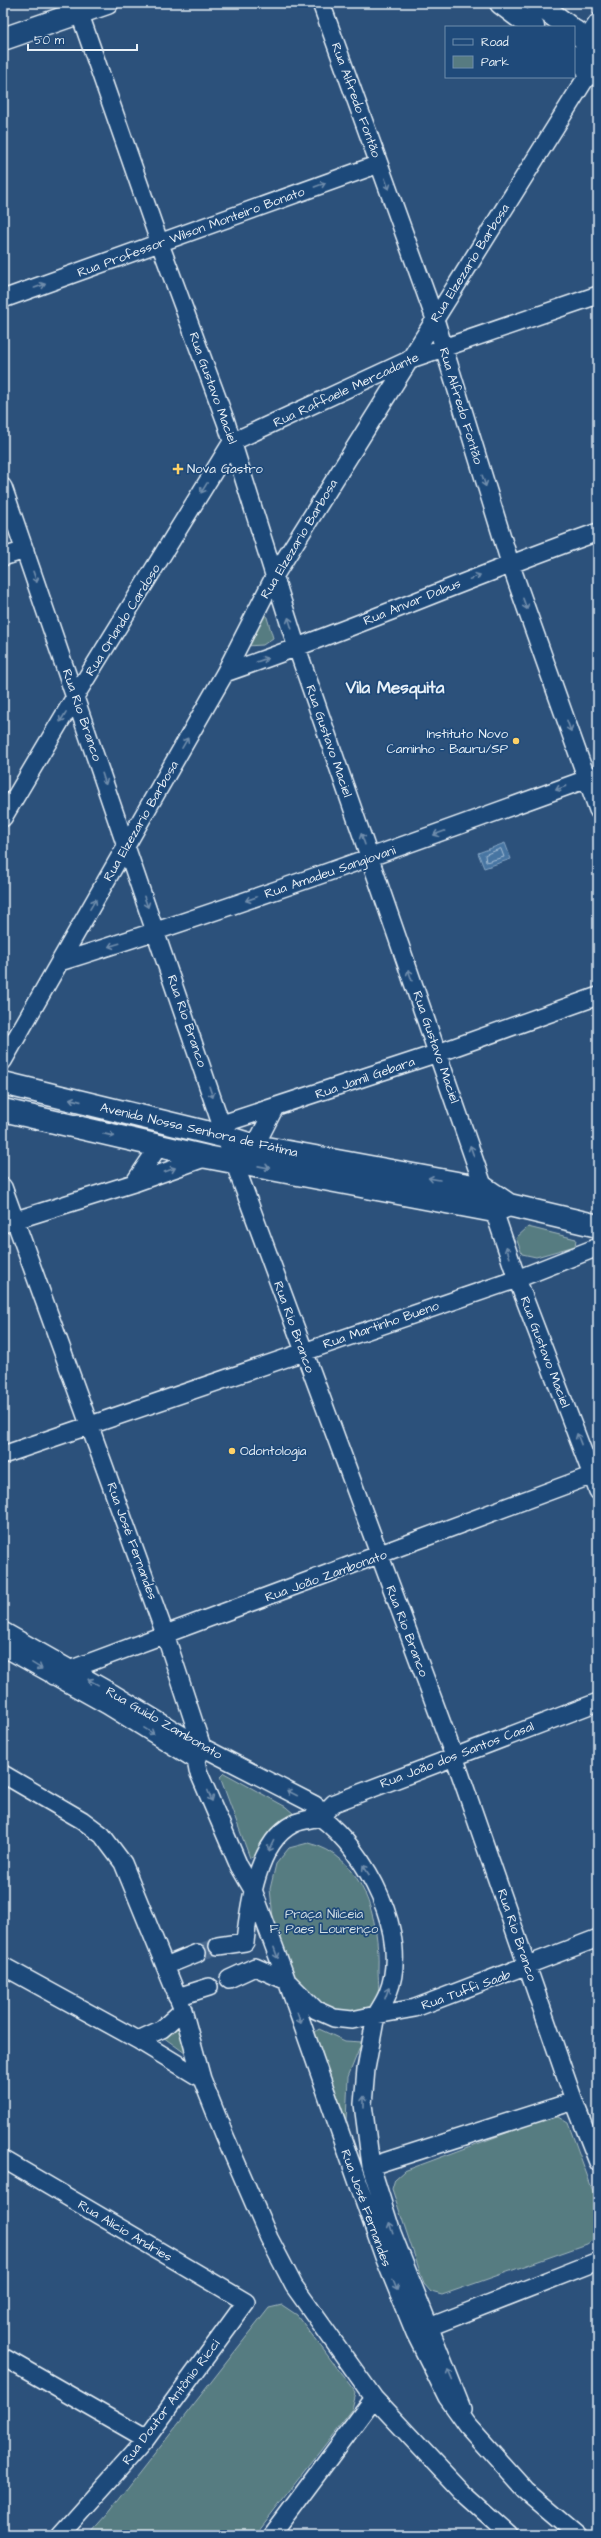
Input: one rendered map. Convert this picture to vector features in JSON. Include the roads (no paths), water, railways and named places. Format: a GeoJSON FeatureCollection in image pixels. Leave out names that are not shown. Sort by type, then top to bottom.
{"type":"FeatureCollection","features":[{"type":"Feature","properties":{"kind":"street"},"geometry":{"type":"LineString","coordinates":[[3,40],[78,8],[107,3]]}},
{"type":"Feature","properties":{"kind":"street","name":"Rua Alfredo Fontão"},"geometry":{"type":"LineString","coordinates":[[321,3],[435,319],[442,348],[510,563],[593,777],[598,810]]}},
{"type":"Feature","properties":{"kind":"street"},"geometry":{"type":"LineString","coordinates":[[501,3],[532,26]]}},
{"type":"Feature","properties":{"kind":"street"},"geometry":{"type":"LineString","coordinates":[[537,3],[567,26]]}},
{"type":"Feature","properties":{"kind":"street","name":"Rua Gustavo Maciel"},"geometry":{"type":"LineString","coordinates":[[78,8],[160,244],[232,442],[297,648],[484,1188]]}},
{"type":"Feature","properties":{"kind":"street"},"geometry":{"type":"LineString","coordinates":[[595,72],[583,44],[598,22]]}},
{"type":"Feature","properties":{"kind":"street","name":"Rua Elzezario Barbosa"},"geometry":{"type":"LineString","coordinates":[[3,1061],[226,673],[275,575],[435,319],[595,72]]}},
{"type":"Feature","properties":{"kind":"street","name":"Rua Professor Wilson Monteiro Bonato"},"geometry":{"type":"LineString","coordinates":[[3,299],[160,244],[379,164]]}},
{"type":"Feature","properties":{"kind":"street","name":"Rua Raffaele Mercadante"},"geometry":{"type":"LineString","coordinates":[[232,442],[411,359],[598,295]]}},
{"type":"Feature","properties":{"kind":"street","name":"Rua Orlando Cardoso"},"geometry":{"type":"LineString","coordinates":[[3,818],[76,695],[232,442]]}},
{"type":"Feature","properties":{"kind":"street","name":"Rua Rio Branco"},"geometry":{"type":"LineString","coordinates":[[3,487],[76,695],[234,1162],[454,1756],[574,2101],[598,2162]]}},
{"type":"Feature","properties":{"kind":"street","name":"Rua Anvar Dabus"},"geometry":{"type":"LineString","coordinates":[[226,673],[297,648],[510,563],[598,532]]}},
{"type":"Feature","properties":{"kind":"street"},"geometry":{"type":"LineString","coordinates":[[3,557],[25,550]]}},
{"type":"Feature","properties":{"kind":"street","name":"Rua Amadeu Sangiovani"},"geometry":{"type":"LineString","coordinates":[[60,962],[157,932],[369,858],[593,777]]}},
{"type":"Feature","properties":{"kind":"street","name":"Rua Jamil Gebara"},"geometry":{"type":"LineString","coordinates":[[224,1130],[274,1109],[598,996]]}},
{"type":"Feature","properties":{"kind":"street","name":"Avenida Nossa Senhora de Fátima"},"geometry":{"type":"LineString","coordinates":[[3,1083],[224,1130],[255,1146],[484,1188],[502,1208]]}},
{"type":"Feature","properties":{"kind":"street"},"geometry":{"type":"LineString","coordinates":[[255,1146],[274,1109]]}},
{"type":"Feature","properties":{"kind":"street","name":"Avenida Nossa Senhora de Fátima"},"geometry":{"type":"LineString","coordinates":[[3,1110],[207,1157],[598,1226]]}},
{"type":"Feature","properties":{"kind":"street"},"geometry":{"type":"LineString","coordinates":[[134,1183],[159,1146]]}},
{"type":"Feature","properties":{"kind":"street"},"geometry":{"type":"LineString","coordinates":[[8,1222],[134,1183],[207,1157]]}},
{"type":"Feature","properties":{"kind":"street","name":"Rua José Fernandes"},"geometry":{"type":"LineString","coordinates":[[3,1187],[8,1222],[90,1424],[165,1634],[199,1754],[198,1770],[239,1866],[253,1890],[361,2197],[422,2330]]}},
{"type":"Feature","properties":{"kind":"street","name":"Rua Gustavo Maciel"},"geometry":{"type":"LineString","coordinates":[[502,1208],[517,1279],[596,1480]]}},
{"type":"Feature","properties":{"kind":"street","name":"Rua Martinho Bueno"},"geometry":{"type":"LineString","coordinates":[[3,1455],[303,1351],[517,1279],[598,1247]]}},
{"type":"Feature","properties":{"kind":"street","name":"Rua João Zambonato"},"geometry":{"type":"LineString","coordinates":[[53,1676],[379,1556],[596,1480]]}},
{"type":"Feature","properties":{"kind":"street","name":"Rua Guido Zambonato"},"geometry":{"type":"LineString","coordinates":[[3,1631],[71,1669],[111,1699],[199,1754],[315,1805],[320,1817]]}},
{"type":"Feature","properties":{"kind":"street","name":"Rua Guido Zambonato"},"geometry":{"type":"LineString","coordinates":[[3,1647],[53,1676],[111,1699]]}},
{"type":"Feature","properties":{"kind":"street","name":"Rua João dos Santos Casal"},"geometry":{"type":"LineString","coordinates":[[320,1817],[334,1803],[598,1702]]}},
{"type":"Feature","properties":{"kind":"street"},"geometry":{"type":"LineString","coordinates":[[3,1774],[82,1820],[102,1835],[123,1863],[180,2003],[202,2079],[269,2238],[294,2286],[374,2398],[462,2492],[510,2535]]}},
{"type":"Feature","properties":{"kind":"street"},"geometry":{"type":"LineString","coordinates":[[286,1981],[255,1967],[245,1942],[253,1890],[258,1873],[275,1838],[293,1824],[320,1817]]}},
{"type":"Feature","properties":{"kind":"street","name":"Rua José Fernandes"},"geometry":{"type":"LineString","coordinates":[[320,1817],[334,1827],[350,1845],[378,1889],[392,1934],[393,1959],[388,1992],[376,2015],[366,2069],[363,2104],[371,2166],[422,2330],[446,2397],[467,2425],[526,2491],[578,2535]]}},
{"type":"Feature","properties":{"kind":"street","name":"Rua Tuffi Saab"},"geometry":{"type":"LineString","coordinates":[[376,2015],[415,2008],[528,1967],[598,1938]]}},
{"type":"Feature","properties":{"kind":"street"},"geometry":{"type":"LineString","coordinates":[[218,1946],[245,1942]]}},
{"type":"Feature","properties":{"kind":"street"},"geometry":{"type":"LineString","coordinates":[[165,1966],[197,1953]]}},
{"type":"Feature","properties":{"kind":"street"},"geometry":{"type":"LineString","coordinates":[[3,1966],[138,2040],[202,2079]]}},
{"type":"Feature","properties":{"kind":"street"},"geometry":{"type":"LineString","coordinates":[[229,1979],[255,1967]]}},
{"type":"Feature","properties":{"kind":"street","name":"Rua José Fernandes"},"geometry":{"type":"LineString","coordinates":[[286,1981],[316,2010],[334,2018],[352,2020],[376,2015]]}},
{"type":"Feature","properties":{"kind":"street"},"geometry":{"type":"LineString","coordinates":[[138,2040],[162,2029],[180,2003],[209,1987]]}},
{"type":"Feature","properties":{"kind":"street"},"geometry":{"type":"LineString","coordinates":[[371,2166],[574,2101]]}},
{"type":"Feature","properties":{"kind":"street","name":"Rua Alicio Andries"},"geometry":{"type":"LineString","coordinates":[[3,2159],[246,2302]]}},
{"type":"Feature","properties":{"kind":"street"},"geometry":{"type":"LineString","coordinates":[[422,2330],[598,2261]]}},
{"type":"Feature","properties":{"kind":"street","name":"Rua Doutor Antônio Ricci"},"geometry":{"type":"LineString","coordinates":[[60,2535],[146,2439],[246,2302]]}},
{"type":"Feature","properties":{"kind":"street"},"geometry":{"type":"LineString","coordinates":[[3,2357],[146,2439]]}},
{"type":"Feature","properties":{"kind":"street"},"geometry":{"type":"LineString","coordinates":[[272,2535],[374,2398]]}},
{"type":"Feature","properties":{"kind":"water"},"geometry":{"type":"Polygon","coordinates":[[[505,843],[511,859],[484,868],[478,853],[505,843]]]}},
{"type":"Feature","properties":{"kind":"tunnel"},"geometry":{"type":"LineString","coordinates":[[197,1953],[218,1946]]}},
{"type":"Feature","properties":{"kind":"place","name":"Nova Gastro"},"geometry":{"type":"Point","coordinates":[178,469]}},
{"type":"Feature","properties":{"kind":"place","name":"Instituto Novo Caminho - Bauru/SP"},"geometry":{"type":"Point","coordinates":[516,741]}},
{"type":"Feature","properties":{"kind":"place","name":"Odontologia"},"geometry":{"type":"Point","coordinates":[232,1451]}},
{"type":"Feature","properties":{"kind":"district","name":"Vila Mesquita"},"geometry":{"type":"Point","coordinates":[395,688]}},
{"type":"Feature","properties":{"kind":"park label","name":"Praça Nilceia F. Paes Lourenço"},"geometry":{"type":"Point","coordinates":[324,1922]}}]}
